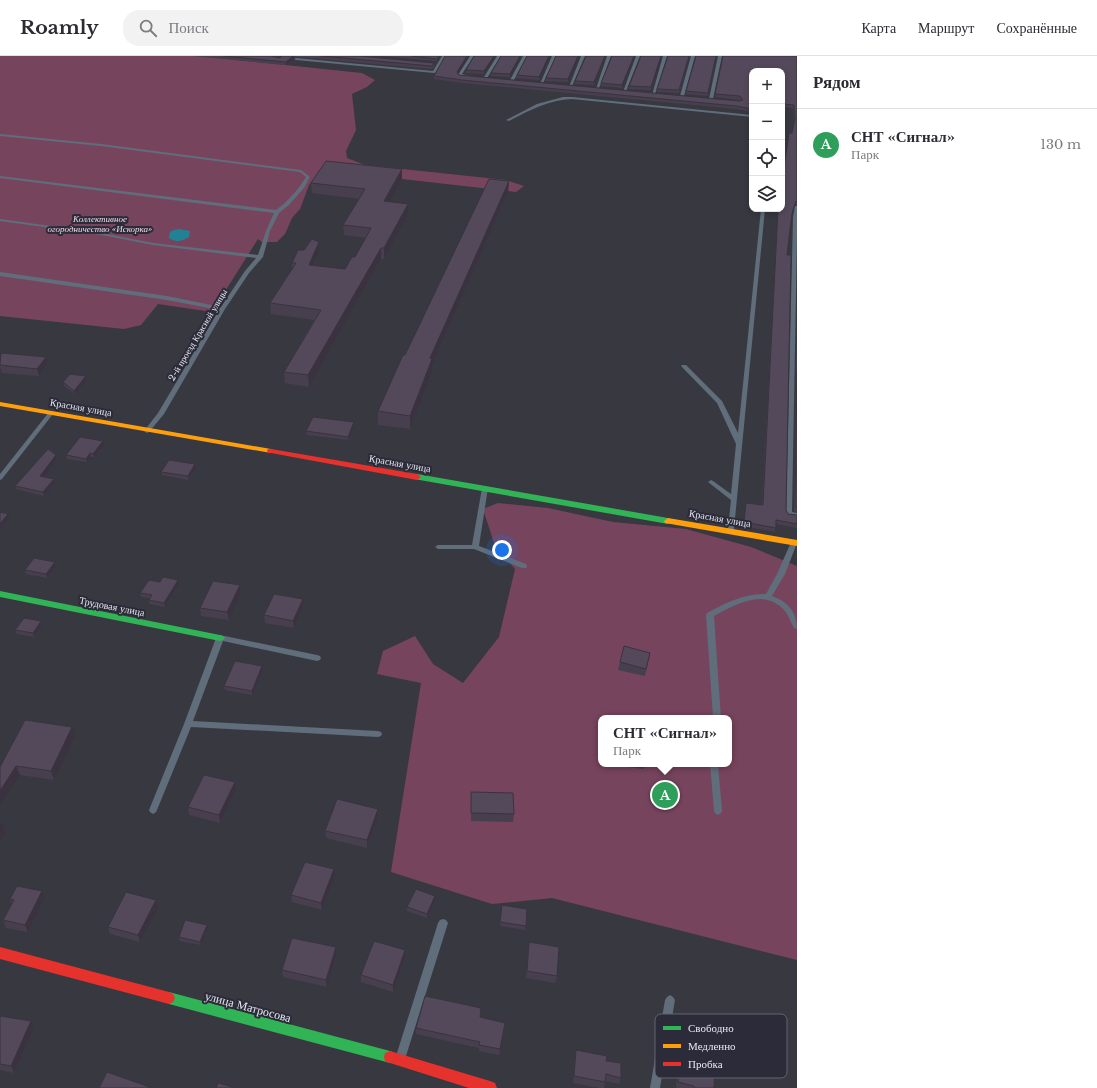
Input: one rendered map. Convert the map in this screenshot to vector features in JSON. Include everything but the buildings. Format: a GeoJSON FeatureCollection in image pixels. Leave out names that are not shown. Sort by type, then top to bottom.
{"type":"FeatureCollection","features":[{"type":"Feature","properties":{"kind":"street","name":"Красная улица"},"geometry":{"type":"LineString","coordinates":[[0,404],[731,530],[796,543]]}},
{"type":"Feature","properties":{"kind":"street","name":"Трудовая улица"},"geometry":{"type":"LineString","coordinates":[[0,594],[220,638]]}},
{"type":"Feature","properties":{"kind":"street","name":"улица Матросова"},"geometry":{"type":"LineString","coordinates":[[0,953],[400,1060],[490,1088]]}},
{"type":"Feature","properties":{"kind":"lane"},"geometry":{"type":"LineString","coordinates":[[298,56],[296,59],[434,72],[444,56]]}},
{"type":"Feature","properties":{"kind":"lane"},"geometry":{"type":"LineString","coordinates":[[472,56],[460,75],[473,76]]}},
{"type":"Feature","properties":{"kind":"lane"},"geometry":{"type":"LineString","coordinates":[[486,77],[499,56]]}},
{"type":"Feature","properties":{"kind":"lane"},"geometry":{"type":"LineString","coordinates":[[512,80],[525,56]]}},
{"type":"Feature","properties":{"kind":"lane"},"geometry":{"type":"LineString","coordinates":[[541,83],[554,56]]}},
{"type":"Feature","properties":{"kind":"lane"},"geometry":{"type":"LineString","coordinates":[[570,86],[583,56]]}},
{"type":"Feature","properties":{"kind":"lane"},"geometry":{"type":"LineString","coordinates":[[597,88],[609,56]]}},
{"type":"Feature","properties":{"kind":"lane"},"geometry":{"type":"LineString","coordinates":[[624,91],[638,56]]}},
{"type":"Feature","properties":{"kind":"lane"},"geometry":{"type":"LineString","coordinates":[[653,94],[665,56]]}},
{"type":"Feature","properties":{"kind":"lane"},"geometry":{"type":"LineString","coordinates":[[682,96],[693,56]]}},
{"type":"Feature","properties":{"kind":"lane"},"geometry":{"type":"LineString","coordinates":[[711,99],[720,56]]}},
{"type":"Feature","properties":{"kind":"lane"},"geometry":{"type":"LineString","coordinates":[[431,63],[439,64]]}},
{"type":"Feature","properties":{"kind":"lane"},"geometry":{"type":"LineString","coordinates":[[480,77],[493,78]]}},
{"type":"Feature","properties":{"kind":"lane"},"geometry":{"type":"LineString","coordinates":[[506,79],[519,81]]}},
{"type":"Feature","properties":{"kind":"lane"},"geometry":{"type":"LineString","coordinates":[[534,82],[548,83]]}},
{"type":"Feature","properties":{"kind":"lane"},"geometry":{"type":"LineString","coordinates":[[563,85],[577,86]]}},
{"type":"Feature","properties":{"kind":"lane"},"geometry":{"type":"LineString","coordinates":[[590,87],[604,89]]}},
{"type":"Feature","properties":{"kind":"lane"},"geometry":{"type":"LineString","coordinates":[[617,90],[632,91]]}},
{"type":"Feature","properties":{"kind":"lane"},"geometry":{"type":"LineString","coordinates":[[646,93],[661,94]]}},
{"type":"Feature","properties":{"kind":"lane"},"geometry":{"type":"LineString","coordinates":[[675,96],[689,97]]}},
{"type":"Feature","properties":{"kind":"lane"},"geometry":{"type":"LineString","coordinates":[[508,120],[548,100],[572,98],[749,116]]}},
{"type":"Feature","properties":{"kind":"lane"},"geometry":{"type":"LineString","coordinates":[[704,98],[718,100]]}},
{"type":"Feature","properties":{"kind":"lane","name":"2-й проезд Красной улицы"},"geometry":{"type":"LineString","coordinates":[[0,135],[108,146],[301,171],[308,177],[287,204],[277,212],[268,231],[260,257],[247,272],[222,309],[161,414],[147,430]]}},
{"type":"Feature","properties":{"kind":"lane"},"geometry":{"type":"LineString","coordinates":[[0,177],[277,212]]}},
{"type":"Feature","properties":{"kind":"lane"},"geometry":{"type":"LineString","coordinates":[[797,207],[794,485],[790,514],[797,515]]}},
{"type":"Feature","properties":{"kind":"lane"},"geometry":{"type":"LineString","coordinates":[[731,530],[763,212]]}},
{"type":"Feature","properties":{"kind":"lane"},"geometry":{"type":"LineString","coordinates":[[0,220],[102,234],[153,244],[260,257]]}},
{"type":"Feature","properties":{"kind":"lane"},"geometry":{"type":"LineString","coordinates":[[0,274],[152,296],[222,309]]}},
{"type":"Feature","properties":{"kind":"lane"},"geometry":{"type":"LineString","coordinates":[[684,366],[720,402],[740,444]]}},
{"type":"Feature","properties":{"kind":"lane"},"geometry":{"type":"LineString","coordinates":[[0,478],[51,413]]}},
{"type":"Feature","properties":{"kind":"lane"},"geometry":{"type":"LineString","coordinates":[[711,482],[734,499]]}},
{"type":"Feature","properties":{"kind":"lane"},"geometry":{"type":"LineString","coordinates":[[476,547],[485,488]]}},
{"type":"Feature","properties":{"kind":"lane"},"geometry":{"type":"LineString","coordinates":[[769,596],[796,543]]}},
{"type":"Feature","properties":{"kind":"lane"},"geometry":{"type":"LineString","coordinates":[[438,547],[476,547],[524,566]]}},
{"type":"Feature","properties":{"kind":"lane"},"geometry":{"type":"LineString","coordinates":[[717,715],[710,615],[741,599],[769,596],[786,607],[797,626]]}},
{"type":"Feature","properties":{"kind":"lane"},"geometry":{"type":"LineString","coordinates":[[153,810],[188,724],[220,638],[317,658]]}},
{"type":"Feature","properties":{"kind":"lane"},"geometry":{"type":"LineString","coordinates":[[188,724],[378,734]]}},
{"type":"Feature","properties":{"kind":"lane"},"geometry":{"type":"LineString","coordinates":[[714,767],[718,811]]}},
{"type":"Feature","properties":{"kind":"lane"},"geometry":{"type":"LineString","coordinates":[[400,1060],[443,923]]}},
{"type":"Feature","properties":{"kind":"lane"},"geometry":{"type":"LineString","coordinates":[[668,1014],[670,1000]]}},
{"type":"Feature","properties":{"kind":"lane"},"geometry":{"type":"LineString","coordinates":[[655,1088],[657,1078]]}},
{"type":"Feature","properties":{"kind":"green space","name":"Коллективное огородничество «Искорка»"},"geometry":{"type":"Polygon","coordinates":[[[0,56],[198,56],[362,73],[375,80],[367,87],[352,94],[356,130],[346,151],[347,158],[365,165],[506,180],[524,186],[516,192],[376,176],[333,169],[321,169],[309,185],[300,209],[292,218],[285,234],[277,242],[262,242],[258,239],[212,312],[158,304],[141,325],[124,329],[0,316],[0,56]]]}},
{"type":"Feature","properties":{"kind":"green space"},"geometry":{"type":"Polygon","coordinates":[[[498,503],[548,508],[613,522],[686,529],[751,547],[797,566],[797,960],[552,898],[492,904],[391,872],[421,683],[377,674],[383,651],[415,636],[433,664],[463,683],[499,637],[515,569],[495,546],[483,509],[498,503]]]}},
{"type":"Feature","properties":{"kind":"water"},"geometry":{"type":"Polygon","coordinates":[[[179,229],[190,231],[189,237],[179,241],[174,241],[169,238],[170,232],[179,229]]]}},
{"type":"Feature","properties":{"kind":"traffic: fast"},"geometry":{"type":"LineString","coordinates":[[417,477],[668,521]]}},
{"type":"Feature","properties":{"kind":"traffic: fast"},"geometry":{"type":"LineString","coordinates":[[0,594],[220,638]]}},
{"type":"Feature","properties":{"kind":"traffic: fast"},"geometry":{"type":"LineString","coordinates":[[169,998],[390,1057]]}},
{"type":"Feature","properties":{"kind":"traffic: slow"},"geometry":{"type":"LineString","coordinates":[[0,404],[271,451]]}},
{"type":"Feature","properties":{"kind":"traffic: slow"},"geometry":{"type":"LineString","coordinates":[[668,521],[797,543]]}},
{"type":"Feature","properties":{"kind":"traffic: jam"},"geometry":{"type":"LineString","coordinates":[[271,451],[417,477]]}},
{"type":"Feature","properties":{"kind":"traffic: jam"},"geometry":{"type":"LineString","coordinates":[[0,953],[169,998]]}},
{"type":"Feature","properties":{"kind":"traffic: jam"},"geometry":{"type":"LineString","coordinates":[[390,1057],[490,1088]]}},
{"type":"Feature","properties":{"kind":"place","name":"СНТ «Сигнал»"},"geometry":{"type":"Point","coordinates":[665,795]}}]}
